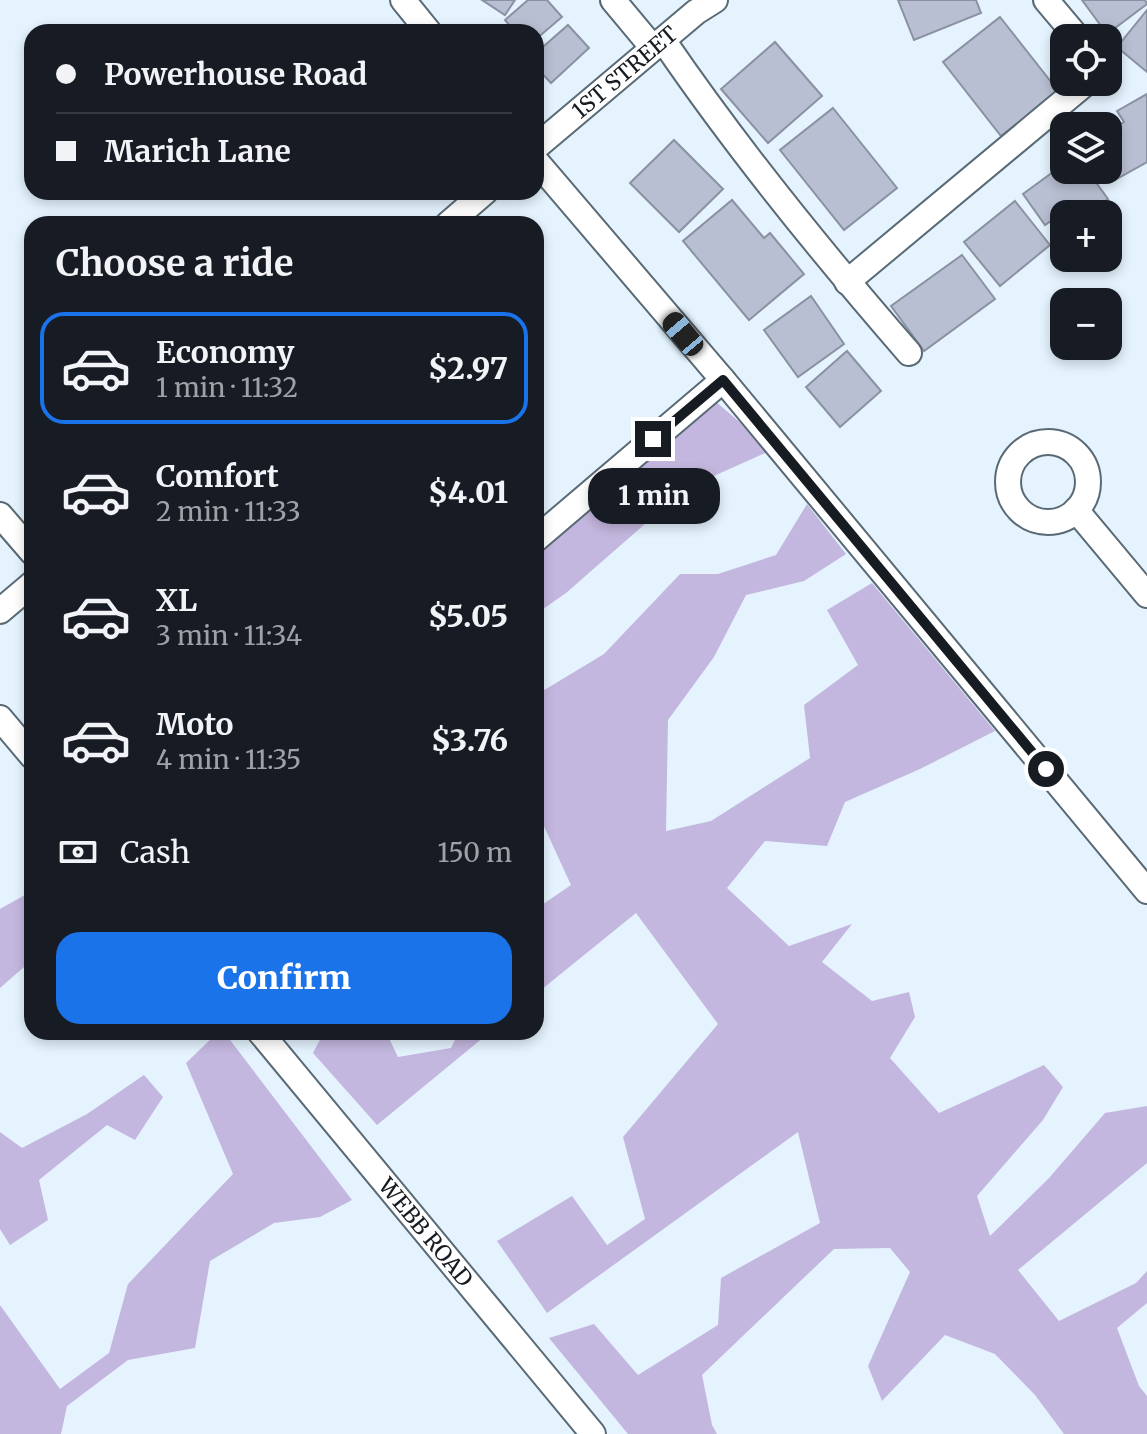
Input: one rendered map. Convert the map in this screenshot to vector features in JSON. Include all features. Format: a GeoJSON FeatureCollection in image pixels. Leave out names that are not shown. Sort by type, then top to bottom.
{"type":"FeatureCollection","features":[{"type":"Feature","properties":{"kind":"street"},"geometry":{"type":"LineString","coordinates":[[403,0],[422,24]]}},
{"type":"Feature","properties":{"kind":"street"},"geometry":{"type":"LineString","coordinates":[[613,0],[658,44],[847,282],[909,353]]}},
{"type":"Feature","properties":{"kind":"street","name":"1ST STREET"},"geometry":{"type":"LineString","coordinates":[[544,140],[696,12],[715,0]]}},
{"type":"Feature","properties":{"kind":"street"},"geometry":{"type":"LineString","coordinates":[[1046,0],[1066,24]]}},
{"type":"Feature","properties":{"kind":"street"},"geometry":{"type":"LineString","coordinates":[[847,282],[1070,96]]}},
{"type":"Feature","properties":{"kind":"street"},"geometry":{"type":"LineString","coordinates":[[544,170],[723,380],[1147,891]]}},
{"type":"Feature","properties":{"kind":"street"},"geometry":{"type":"LineString","coordinates":[[457,216],[476,200]]}},
{"type":"Feature","properties":{"kind":"street"},"geometry":{"type":"LineString","coordinates":[[544,532],[723,380]]}},
{"type":"Feature","properties":{"kind":"street"},"geometry":{"type":"LineString","coordinates":[[1076,510],[1147,595]]}},
{"type":"Feature","properties":{"kind":"street"},"geometry":{"type":"LineString","coordinates":[[0,515],[24,543]]}},
{"type":"Feature","properties":{"kind":"street"},"geometry":{"type":"LineString","coordinates":[[0,611],[24,591]]}},
{"type":"Feature","properties":{"kind":"street"},"geometry":{"type":"LineString","coordinates":[[0,718],[24,746]]}},
{"type":"Feature","properties":{"kind":"street","name":"WEBB ROAD"},"geometry":{"type":"LineString","coordinates":[[267,1040],[593,1434]]}},
{"type":"Feature","properties":{"kind":"shaded area"},"geometry":{"type":"Polygon","coordinates":[[[715,401],[772,450],[685,489],[566,593],[544,608],[544,540],[715,401]]]}},
{"type":"Feature","properties":{"kind":"shaded area"},"geometry":{"type":"Polygon","coordinates":[[[807,504],[846,554],[804,581],[746,595],[714,657],[668,720],[666,831],[711,821],[810,758],[804,705],[858,665],[827,610],[872,583],[995,731],[845,802],[827,846],[765,841],[727,888],[789,946],[852,924],[822,962],[872,1001],[909,992],[915,1017],[890,1058],[939,1113],[1044,1065],[1063,1087],[1043,1120],[977,1196],[990,1236],[1049,1178],[1105,1113],[1147,1106],[1147,1163],[1018,1270],[1059,1321],[1136,1283],[1147,1271],[1147,1303],[1117,1328],[1139,1386],[1147,1396],[1147,1434],[1064,1434],[1035,1395],[995,1354],[945,1335],[882,1401],[868,1366],[910,1272],[890,1248],[834,1249],[702,1375],[712,1425],[717,1434],[628,1434],[549,1338],[594,1324],[638,1375],[718,1325],[721,1278],[820,1223],[798,1132],[547,1313],[497,1241],[572,1196],[607,1245],[645,1219],[623,1137],[718,1024],[636,913],[544,988],[544,904],[571,885],[544,826],[544,690],[604,654],[680,574],[718,574],[776,555],[807,504]]]}},
{"type":"Feature","properties":{"kind":"shaded area"},"geometry":{"type":"Polygon","coordinates":[[[24,896],[24,967],[0,988],[0,909],[24,896]]]}},
{"type":"Feature","properties":{"kind":"shaded area"},"geometry":{"type":"Polygon","coordinates":[[[210,1040],[230,1040],[352,1200],[320,1217],[274,1223],[210,1261],[195,1348],[128,1360],[67,1406],[61,1434],[0,1434],[0,1305],[60,1389],[109,1353],[128,1284],[233,1174],[186,1063],[210,1040]]]}},
{"type":"Feature","properties":{"kind":"shaded area"},"geometry":{"type":"Polygon","coordinates":[[[320,1040],[390,1040],[398,1057],[451,1048],[455,1040],[480,1040],[377,1125],[313,1053],[320,1040]]]}},
{"type":"Feature","properties":{"kind":"shaded area"},"geometry":{"type":"Polygon","coordinates":[[[144,1075],[163,1097],[135,1140],[107,1125],[39,1180],[48,1220],[10,1245],[0,1229],[0,1132],[22,1148],[87,1114],[144,1075]]]}},
{"type":"Feature","properties":{"kind":"building"},"geometry":{"type":"Polygon","coordinates":[[[482,0],[515,0],[505,15],[482,0]]]}},
{"type":"Feature","properties":{"kind":"building"},"geometry":{"type":"Polygon","coordinates":[[[528,0],[547,0],[562,17],[544,32],[544,24],[508,24],[505,20],[528,0]]]}},
{"type":"Feature","properties":{"kind":"building"},"geometry":{"type":"Polygon","coordinates":[[[898,0],[976,0],[981,13],[914,40],[898,0]]]}},
{"type":"Feature","properties":{"kind":"building"},"geometry":{"type":"Polygon","coordinates":[[[1082,0],[1145,0],[1147,4],[1120,24],[1100,24],[1082,0]]]}},
{"type":"Feature","properties":{"kind":"building"},"geometry":{"type":"Polygon","coordinates":[[[1147,10],[1147,72],[1122,51],[1122,41],[1147,10]]]}},
{"type":"Feature","properties":{"kind":"building"},"geometry":{"type":"Polygon","coordinates":[[[1000,17],[1050,81],[1050,96],[1054,96],[1001,136],[943,62],[1000,17]]]}},
{"type":"Feature","properties":{"kind":"building"},"geometry":{"type":"Polygon","coordinates":[[[568,25],[589,48],[551,83],[544,76],[544,46],[568,25]]]}},
{"type":"Feature","properties":{"kind":"building"},"geometry":{"type":"Polygon","coordinates":[[[775,42],[822,96],[768,143],[721,89],[775,42]]]}},
{"type":"Feature","properties":{"kind":"building"},"geometry":{"type":"Polygon","coordinates":[[[1147,94],[1147,162],[1122,176],[1124,122],[1122,112],[1117,111],[1147,94]]]}},
{"type":"Feature","properties":{"kind":"building"},"geometry":{"type":"Polygon","coordinates":[[[833,108],[897,188],[844,230],[780,150],[833,108]]]}},
{"type":"Feature","properties":{"kind":"building"},"geometry":{"type":"Polygon","coordinates":[[[674,140],[723,189],[679,232],[630,183],[674,140]]]}},
{"type":"Feature","properties":{"kind":"building"},"geometry":{"type":"Polygon","coordinates":[[[1050,174],[1050,184],[1097,184],[1108,199],[1050,200],[1050,222],[1045,225],[1023,194],[1050,174]]]}},
{"type":"Feature","properties":{"kind":"building"},"geometry":{"type":"Polygon","coordinates":[[[732,200],[764,238],[770,233],[804,274],[749,320],[683,241],[732,200]]]}},
{"type":"Feature","properties":{"kind":"building"},"geometry":{"type":"Polygon","coordinates":[[[1015,201],[1050,245],[1000,286],[964,242],[1015,201]]]}},
{"type":"Feature","properties":{"kind":"building"},"geometry":{"type":"Polygon","coordinates":[[[962,255],[995,299],[924,351],[891,306],[962,255]]]}},
{"type":"Feature","properties":{"kind":"building"},"geometry":{"type":"Polygon","coordinates":[[[811,296],[844,344],[798,377],[764,330],[811,296]]]}},
{"type":"Feature","properties":{"kind":"building"},"geometry":{"type":"Polygon","coordinates":[[[847,351],[881,391],[840,427],[806,387],[847,351]]]}},
{"type":"Feature","properties":{"kind":"route"},"geometry":{"type":"LineString","coordinates":[[653,439],[723,380],[1046,769]]}}]}
